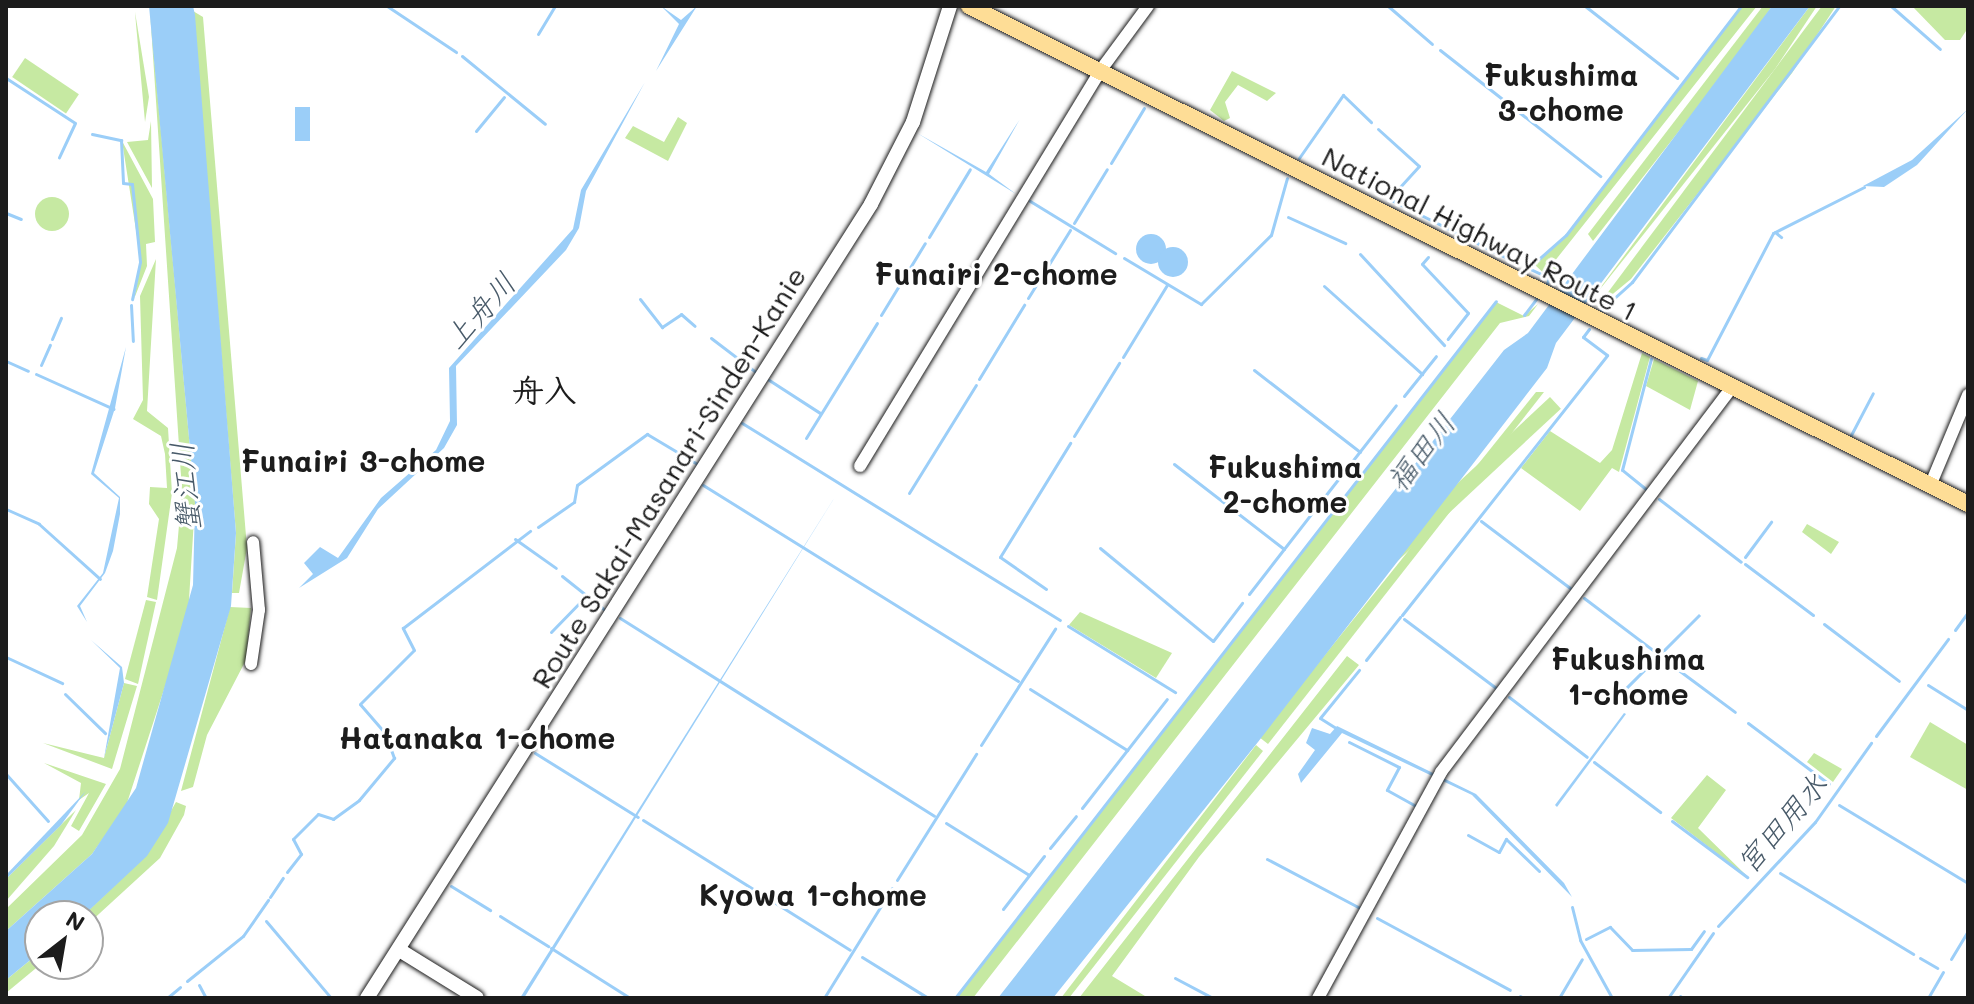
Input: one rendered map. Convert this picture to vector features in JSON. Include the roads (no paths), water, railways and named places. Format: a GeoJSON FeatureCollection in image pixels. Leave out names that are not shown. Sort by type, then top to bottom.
{"type":"FeatureCollection","features":[{"type":"Feature","properties":{"kind":"highway","name":"National Highway Route 1"},"geometry":{"type":"LineString","coordinates":[[969,6],[1968,504]]}},
{"type":"Feature","properties":{"kind":"main road","name":"Route Sakai-Masanari-Sinden-Kanie"},"geometry":{"type":"LineString","coordinates":[[367,998],[401,951],[871,204],[912,124],[950,6]]}},
{"type":"Feature","properties":{"kind":"main road"},"geometry":{"type":"LineString","coordinates":[[401,951],[477,998]]}},
{"type":"Feature","properties":{"kind":"street"},"geometry":{"type":"LineString","coordinates":[[860,466],[1100,71],[1148,6]]}},
{"type":"Feature","properties":{"kind":"street"},"geometry":{"type":"LineString","coordinates":[[1318,998],[1438,777],[1732,387]]}},
{"type":"Feature","properties":{"kind":"street"},"geometry":{"type":"LineString","coordinates":[[1930,486],[1968,395]]}},
{"type":"Feature","properties":{"kind":"street"},"geometry":{"type":"LineString","coordinates":[[251,664],[259,610],[253,542]]}},
{"type":"Feature","properties":{"kind":"water"},"geometry":{"type":"Polygon","coordinates":[[[149,6],[193,6],[195,15],[236,533],[231,606],[168,823],[147,856],[100,900],[41,900],[92,854],[136,788],[193,585],[195,503],[149,6]]]}},
{"type":"Feature","properties":{"kind":"water"},"geometry":{"type":"Polygon","coordinates":[[[661,6],[681,20],[697,6],[656,71],[679,24],[661,6]]]}},
{"type":"Feature","properties":{"kind":"water"},"geometry":{"type":"Polygon","coordinates":[[[1772,6],[1810,6],[1556,343],[1547,368],[1258,742],[1053,998],[998,998],[1504,350],[1528,333],[1772,6]]]}},
{"type":"Feature","properties":{"kind":"water"},"geometry":{"type":"Polygon","coordinates":[[[645,82],[586,191],[579,228],[566,250],[456,366],[457,425],[444,448],[378,509],[347,558],[299,588],[313,574],[304,563],[320,547],[338,558],[381,498],[436,450],[450,421],[449,368],[573,229],[581,190],[645,82]]]}},
{"type":"Feature","properties":{"kind":"water"},"geometry":{"type":"Polygon","coordinates":[[[295,107],[310,107],[310,141],[295,141],[295,107]]]}},
{"type":"Feature","properties":{"kind":"water"},"geometry":{"type":"Polygon","coordinates":[[[1968,109],[1917,165],[1884,187],[1863,186],[1912,160],[1968,109]]]}},
{"type":"Feature","properties":{"kind":"water"},"geometry":{"type":"Polygon","coordinates":[[[1020,119],[989,174],[1016,194],[917,133],[986,172],[1020,119]]]}},
{"type":"Feature","properties":{"kind":"water"},"geometry":{"type":"Polygon","coordinates":[[[1151,234],[1162,238],[1166,249],[1162,260],[1151,264],[1140,260],[1136,249],[1140,238],[1151,234]]]}},
{"type":"Feature","properties":{"kind":"water"},"geometry":{"type":"Polygon","coordinates":[[[1173,247],[1184,251],[1188,262],[1184,273],[1173,277],[1162,273],[1158,262],[1162,251],[1173,247]]]}},
{"type":"Feature","properties":{"kind":"water"},"geometry":{"type":"Polygon","coordinates":[[[126,347],[115,408],[94,473],[120,497],[120,514],[105,573],[80,606],[87,622],[77,606],[103,573],[119,498],[91,474],[126,347]]]}},
{"type":"Feature","properties":{"kind":"water"},"geometry":{"type":"Polygon","coordinates":[[[838,492],[524,998],[520,998],[635,815],[838,492]]]}},
{"type":"Feature","properties":{"kind":"water"},"geometry":{"type":"Polygon","coordinates":[[[1699,614],[1701,616],[1621,697],[1618,695],[1699,614]]]}},
{"type":"Feature","properties":{"kind":"water"},"geometry":{"type":"Polygon","coordinates":[[[91,640],[122,667],[124,683],[104,758],[120,668],[91,640]]]}},
{"type":"Feature","properties":{"kind":"water"},"geometry":{"type":"Polygon","coordinates":[[[1626,714],[1557,807],[1555,805],[1626,714]]]}},
{"type":"Feature","properties":{"kind":"water"},"geometry":{"type":"Polygon","coordinates":[[[1337,726],[1476,794],[1564,883],[1572,897],[1472,795],[1342,733],[1301,783],[1298,774],[1315,750],[1306,743],[1312,728],[1330,734],[1337,726]]]}},
{"type":"Feature","properties":{"kind":"water"},"geometry":{"type":"Polygon","coordinates":[[[86,791],[61,825],[6,879],[6,875],[86,791]]]}},
{"type":"Feature","properties":{"kind":"water"},"geometry":{"type":"Polygon","coordinates":[[[24,915],[24,965],[6,980],[6,931],[24,915]]]}},
{"type":"Feature","properties":{"kind":"waterway"},"geometry":{"type":"LineString","coordinates":[[387,6],[456,52]]}},
{"type":"Feature","properties":{"kind":"waterway"},"geometry":{"type":"LineString","coordinates":[[538,34],[555,6]]}},
{"type":"Feature","properties":{"kind":"waterway"},"geometry":{"type":"LineString","coordinates":[[1388,6],[1432,44]]}},
{"type":"Feature","properties":{"kind":"waterway"},"geometry":{"type":"LineString","coordinates":[[1585,6],[1677,78]]}},
{"type":"Feature","properties":{"kind":"waterway"},"geometry":{"type":"LineString","coordinates":[[1533,264],[1566,235],[1741,6]]}},
{"type":"Feature","properties":{"kind":"waterway"},"geometry":{"type":"LineString","coordinates":[[1601,310],[1632,282],[1839,6]]}},
{"type":"Feature","properties":{"kind":"waterway"},"geometry":{"type":"LineString","coordinates":[[1891,6],[1940,49]]}},
{"type":"Feature","properties":{"kind":"waterway"},"geometry":{"type":"LineString","coordinates":[[1440,50],[1600,176]]}},
{"type":"Feature","properties":{"kind":"waterway"},"geometry":{"type":"LineString","coordinates":[[462,56],[545,124]]}},
{"type":"Feature","properties":{"kind":"waterway"},"geometry":{"type":"LineString","coordinates":[[6,78],[75,123],[59,157]]}},
{"type":"Feature","properties":{"kind":"waterway"},"geometry":{"type":"LineString","coordinates":[[1299,158],[1343,95],[1371,122]]}},
{"type":"Feature","properties":{"kind":"waterway"},"geometry":{"type":"LineString","coordinates":[[476,131],[504,97]]}},
{"type":"Feature","properties":{"kind":"waterway"},"geometry":{"type":"LineString","coordinates":[[1111,163],[1144,108]]}},
{"type":"Feature","properties":{"kind":"waterway"},"geometry":{"type":"LineString","coordinates":[[1378,129],[1419,166],[1389,199],[1517,263]]}},
{"type":"Feature","properties":{"kind":"waterway"},"geometry":{"type":"LineString","coordinates":[[92,134],[121,140],[123,183],[132,184],[140,262],[132,299]]}},
{"type":"Feature","properties":{"kind":"waterway"},"geometry":{"type":"LineString","coordinates":[[929,237],[970,169]]}},
{"type":"Feature","properties":{"kind":"waterway"},"geometry":{"type":"LineString","coordinates":[[1074,223],[1107,169]]}},
{"type":"Feature","properties":{"kind":"waterway"},"geometry":{"type":"LineString","coordinates":[[1124,258],[1201,304],[1271,235],[1287,178]]}},
{"type":"Feature","properties":{"kind":"waterway"},"geometry":{"type":"LineString","coordinates":[[1701,358],[1707,360],[1773,233],[1864,187]]}},
{"type":"Feature","properties":{"kind":"waterway"},"geometry":{"type":"LineString","coordinates":[[1030,201],[1115,253]]}},
{"type":"Feature","properties":{"kind":"waterway"},"geometry":{"type":"LineString","coordinates":[[6,213],[21,219]]}},
{"type":"Feature","properties":{"kind":"waterway"},"geometry":{"type":"LineString","coordinates":[[1288,217],[1345,243]]}},
{"type":"Feature","properties":{"kind":"waterway"},"geometry":{"type":"LineString","coordinates":[[1028,298],[1070,230]]}},
{"type":"Feature","properties":{"kind":"waterway"},"geometry":{"type":"LineString","coordinates":[[1775,232],[1781,237]]}},
{"type":"Feature","properties":{"kind":"waterway"},"geometry":{"type":"LineString","coordinates":[[881,315],[925,243]]}},
{"type":"Feature","properties":{"kind":"waterway"},"geometry":{"type":"LineString","coordinates":[[1360,254],[1444,345]]}},
{"type":"Feature","properties":{"kind":"waterway"},"geometry":{"type":"LineString","coordinates":[[1428,257],[1422,264],[1468,313],[1448,339]]}},
{"type":"Feature","properties":{"kind":"waterway"},"geometry":{"type":"LineString","coordinates":[[1528,268],[1549,278],[1546,286]]}},
{"type":"Feature","properties":{"kind":"waterway"},"geometry":{"type":"LineString","coordinates":[[1123,357],[1167,285]]}},
{"type":"Feature","properties":{"kind":"waterway"},"geometry":{"type":"LineString","coordinates":[[1324,286],[1422,374]]}},
{"type":"Feature","properties":{"kind":"waterway"},"geometry":{"type":"LineString","coordinates":[[1524,315],[1539,295]]}},
{"type":"Feature","properties":{"kind":"waterway"},"geometry":{"type":"LineString","coordinates":[[640,299],[662,327],[681,314],[695,326]]}},
{"type":"Feature","properties":{"kind":"waterway","name":"福田川"},"geometry":{"type":"LineString","coordinates":[[955,998],[1496,301]]}},
{"type":"Feature","properties":{"kind":"waterway"},"geometry":{"type":"LineString","coordinates":[[131,305],[133,341]]}},
{"type":"Feature","properties":{"kind":"waterway"},"geometry":{"type":"LineString","coordinates":[[979,379],[1024,305]]}},
{"type":"Feature","properties":{"kind":"waterway"},"geometry":{"type":"LineString","coordinates":[[52,339],[61,318]]}},
{"type":"Feature","properties":{"kind":"waterway"},"geometry":{"type":"LineString","coordinates":[[806,438],[877,323]]}},
{"type":"Feature","properties":{"kind":"waterway"},"geometry":{"type":"LineString","coordinates":[[1402,615],[1607,355],[1583,337],[1589,329]]}},
{"type":"Feature","properties":{"kind":"waterway"},"geometry":{"type":"LineString","coordinates":[[711,338],[757,373]]}},
{"type":"Feature","properties":{"kind":"waterway"},"geometry":{"type":"LineString","coordinates":[[41,365],[50,345]]}},
{"type":"Feature","properties":{"kind":"waterway"},"geometry":{"type":"LineString","coordinates":[[1404,396],[1436,356]]}},
{"type":"Feature","properties":{"kind":"waterway"},"geometry":{"type":"LineString","coordinates":[[1647,490],[1622,470],[1651,359]]}},
{"type":"Feature","properties":{"kind":"waterway"},"geometry":{"type":"LineString","coordinates":[[6,361],[28,371]]}},
{"type":"Feature","properties":{"kind":"waterway"},"geometry":{"type":"LineString","coordinates":[[1074,436],[1119,363]]}},
{"type":"Feature","properties":{"kind":"waterway"},"geometry":{"type":"LineString","coordinates":[[1254,370],[1360,452]]}},
{"type":"Feature","properties":{"kind":"waterway"},"geometry":{"type":"LineString","coordinates":[[36,374],[114,409]]}},
{"type":"Feature","properties":{"kind":"waterway"},"geometry":{"type":"LineString","coordinates":[[769,380],[820,413]]}},
{"type":"Feature","properties":{"kind":"waterway"},"geometry":{"type":"LineString","coordinates":[[909,493],[976,385]]}},
{"type":"Feature","properties":{"kind":"waterway"},"geometry":{"type":"LineString","coordinates":[[1851,435],[1873,393]]}},
{"type":"Feature","properties":{"kind":"waterway"},"geometry":{"type":"LineString","coordinates":[[1325,496],[1396,405]]}},
{"type":"Feature","properties":{"kind":"waterway"},"geometry":{"type":"LineString","coordinates":[[742,423],[1060,620]]}},
{"type":"Feature","properties":{"kind":"waterway"},"geometry":{"type":"LineString","coordinates":[[538,527],[574,502],[577,485],[647,434],[699,465]]}},
{"type":"Feature","properties":{"kind":"waterway"},"geometry":{"type":"LineString","coordinates":[[1046,589],[1000,557],[1070,443]]}},
{"type":"Feature","properties":{"kind":"waterway"},"geometry":{"type":"LineString","coordinates":[[1174,464],[1284,549]]}},
{"type":"Feature","properties":{"kind":"waterway"},"geometry":{"type":"LineString","coordinates":[[703,485],[1018,681]]}},
{"type":"Feature","properties":{"kind":"waterway"},"geometry":{"type":"LineString","coordinates":[[1659,499],[1741,562]]}},
{"type":"Feature","properties":{"kind":"waterway"},"geometry":{"type":"LineString","coordinates":[[1249,594],[1318,505]]}},
{"type":"Feature","properties":{"kind":"waterway"},"geometry":{"type":"LineString","coordinates":[[6,509],[39,524],[100,579]]}},
{"type":"Feature","properties":{"kind":"waterway"},"geometry":{"type":"LineString","coordinates":[[1481,521],[1570,588]]}},
{"type":"Feature","properties":{"kind":"waterway"},"geometry":{"type":"LineString","coordinates":[[1745,557],[1771,522]]}},
{"type":"Feature","properties":{"kind":"waterway"},"geometry":{"type":"LineString","coordinates":[[287,872],[301,854],[293,839],[318,814],[333,819],[359,800],[394,758],[385,733],[360,704],[414,650],[403,628],[530,531]]}},
{"type":"Feature","properties":{"kind":"waterway"},"geometry":{"type":"LineString","coordinates":[[515,539],[556,568]]}},
{"type":"Feature","properties":{"kind":"waterway"},"geometry":{"type":"LineString","coordinates":[[1100,548],[1213,641],[1242,603]]}},
{"type":"Feature","properties":{"kind":"waterway"},"geometry":{"type":"LineString","coordinates":[[1745,564],[1813,615]]}},
{"type":"Feature","properties":{"kind":"waterway"},"geometry":{"type":"LineString","coordinates":[[562,576],[606,611]]}},
{"type":"Feature","properties":{"kind":"waterway"},"geometry":{"type":"LineString","coordinates":[[551,632],[587,595]]}},
{"type":"Feature","properties":{"kind":"waterway"},"geometry":{"type":"LineString","coordinates":[[1584,598],[1662,657]]}},
{"type":"Feature","properties":{"kind":"waterway","name":"宮田用水"},"geometry":{"type":"LineString","coordinates":[[1955,630],[1968,612]]}},
{"type":"Feature","properties":{"kind":"waterway"},"geometry":{"type":"LineString","coordinates":[[1366,660],[1400,617]]}},
{"type":"Feature","properties":{"kind":"waterway"},"geometry":{"type":"LineString","coordinates":[[620,618],[934,816]]}},
{"type":"Feature","properties":{"kind":"waterway"},"geometry":{"type":"LineString","coordinates":[[1404,619],[1496,688]]}},
{"type":"Feature","properties":{"kind":"waterway"},"geometry":{"type":"LineString","coordinates":[[1824,624],[1899,681]]}},
{"type":"Feature","properties":{"kind":"waterway"},"geometry":{"type":"LineString","coordinates":[[1068,626],[1175,692]]}},
{"type":"Feature","properties":{"kind":"waterway"},"geometry":{"type":"LineString","coordinates":[[981,745],[1055,629]]}},
{"type":"Feature","properties":{"kind":"waterway","name":"宮田用水"},"geometry":{"type":"LineString","coordinates":[[1876,736],[1948,639]]}},
{"type":"Feature","properties":{"kind":"waterway"},"geometry":{"type":"LineString","coordinates":[[6,657],[62,683]]}},
{"type":"Feature","properties":{"kind":"waterway"},"geometry":{"type":"LineString","coordinates":[[1669,663],[1735,712]]}},
{"type":"Feature","properties":{"kind":"waterway"},"geometry":{"type":"LineString","coordinates":[[1339,730],[1320,718],[1359,670]]}},
{"type":"Feature","properties":{"kind":"waterway"},"geometry":{"type":"LineString","coordinates":[[1928,685],[1968,710]]}},
{"type":"Feature","properties":{"kind":"waterway"},"geometry":{"type":"LineString","coordinates":[[1030,689],[1127,750]]}},
{"type":"Feature","properties":{"kind":"waterway"},"geometry":{"type":"LineString","coordinates":[[65,694],[105,733]]}},
{"type":"Feature","properties":{"kind":"waterway"},"geometry":{"type":"LineString","coordinates":[[1509,697],[1587,757]]}},
{"type":"Feature","properties":{"kind":"waterway"},"geometry":{"type":"LineString","coordinates":[[1082,808],[1167,699]]}},
{"type":"Feature","properties":{"kind":"waterway"},"geometry":{"type":"LineString","coordinates":[[1748,723],[1829,784]]}},
{"type":"Feature","properties":{"kind":"waterway"},"geometry":{"type":"LineString","coordinates":[[1349,742],[1399,767],[1387,790],[1416,806]]}},
{"type":"Feature","properties":{"kind":"waterway","name":"宮田用水"},"geometry":{"type":"LineString","coordinates":[[1718,926],[1815,822],[1871,743]]}},
{"type":"Feature","properties":{"kind":"waterway"},"geometry":{"type":"LineString","coordinates":[[535,753],[638,817]]}},
{"type":"Feature","properties":{"kind":"waterway"},"geometry":{"type":"LineString","coordinates":[[897,880],[976,754]]}},
{"type":"Feature","properties":{"kind":"waterway"},"geometry":{"type":"LineString","coordinates":[[1594,762],[1660,812]]}},
{"type":"Feature","properties":{"kind":"waterway"},"geometry":{"type":"LineString","coordinates":[[6,774],[48,821]]}},
{"type":"Feature","properties":{"kind":"waterway"},"geometry":{"type":"LineString","coordinates":[[1839,805],[1968,883]]}},
{"type":"Feature","properties":{"kind":"waterway"},"geometry":{"type":"LineString","coordinates":[[1050,848],[1076,816]]}},
{"type":"Feature","properties":{"kind":"waterway"},"geometry":{"type":"LineString","coordinates":[[643,820],[850,950]]}},
{"type":"Feature","properties":{"kind":"waterway"},"geometry":{"type":"LineString","coordinates":[[1672,821],[1747,877]]}},
{"type":"Feature","properties":{"kind":"waterway"},"geometry":{"type":"LineString","coordinates":[[946,823],[1029,875]]}},
{"type":"Feature","properties":{"kind":"waterway"},"geometry":{"type":"LineString","coordinates":[[1468,835],[1499,852],[1506,839],[1539,871]]}},
{"type":"Feature","properties":{"kind":"waterway"},"geometry":{"type":"LineString","coordinates":[[1003,909],[1044,856]]}},
{"type":"Feature","properties":{"kind":"waterway"},"geometry":{"type":"LineString","coordinates":[[1267,859],[1360,908]]}},
{"type":"Feature","properties":{"kind":"waterway"},"geometry":{"type":"LineString","coordinates":[[1780,873],[1913,954]]}},
{"type":"Feature","properties":{"kind":"waterway"},"geometry":{"type":"LineString","coordinates":[[270,897],[283,878]]}},
{"type":"Feature","properties":{"kind":"waterway"},"geometry":{"type":"LineString","coordinates":[[451,886],[490,910]]}},
{"type":"Feature","properties":{"kind":"waterway"},"geometry":{"type":"LineString","coordinates":[[824,998],[892,888]]}},
{"type":"Feature","properties":{"kind":"waterway"},"geometry":{"type":"LineString","coordinates":[[187,981],[243,936],[268,900]]}},
{"type":"Feature","properties":{"kind":"waterway"},"geometry":{"type":"LineString","coordinates":[[1572,907],[1580,940],[1612,998]]}},
{"type":"Feature","properties":{"kind":"waterway"},"geometry":{"type":"LineString","coordinates":[[500,916],[548,946]]}},
{"type":"Feature","properties":{"kind":"waterway"},"geometry":{"type":"LineString","coordinates":[[1377,918],[1510,990]]}},
{"type":"Feature","properties":{"kind":"waterway"},"geometry":{"type":"LineString","coordinates":[[266,921],[331,998]]}},
{"type":"Feature","properties":{"kind":"waterway"},"geometry":{"type":"LineString","coordinates":[[1586,939],[1610,927],[1632,950],[1691,949],[1704,931]]}},
{"type":"Feature","properties":{"kind":"waterway"},"geometry":{"type":"LineString","coordinates":[[1951,959],[1968,931]]}},
{"type":"Feature","properties":{"kind":"waterway","name":"宮田用水"},"geometry":{"type":"LineString","coordinates":[[1668,998],[1713,933]]}},
{"type":"Feature","properties":{"kind":"waterway"},"geometry":{"type":"LineString","coordinates":[[551,948],[630,998]]}},
{"type":"Feature","properties":{"kind":"waterway"},"geometry":{"type":"LineString","coordinates":[[862,957],[928,998]]}},
{"type":"Feature","properties":{"kind":"waterway"},"geometry":{"type":"LineString","coordinates":[[1920,958],[1937,968]]}},
{"type":"Feature","properties":{"kind":"waterway"},"geometry":{"type":"LineString","coordinates":[[1559,998],[1582,959]]}},
{"type":"Feature","properties":{"kind":"waterway"},"geometry":{"type":"LineString","coordinates":[[1928,998],[1943,972]]}},
{"type":"Feature","properties":{"kind":"waterway"},"geometry":{"type":"LineString","coordinates":[[1175,978],[1213,998]]}},
{"type":"Feature","properties":{"kind":"waterway"},"geometry":{"type":"LineString","coordinates":[[199,985],[206,998]]}},
{"type":"Feature","properties":{"kind":"waterway"},"geometry":{"type":"LineString","coordinates":[[167,998],[180,987]]}},
{"type":"Feature","properties":{"kind":"waterway"},"geometry":{"type":"LineString","coordinates":[[1520,996],[1524,998]]}},
{"type":"Feature","properties":{"kind":"district","name":"Fukushima 3-chome"},"geometry":{"type":"Point","coordinates":[1561,91]}},
{"type":"Feature","properties":{"kind":"district","name":"Funairi 2-chome"},"geometry":{"type":"Point","coordinates":[996,273]}},
{"type":"Feature","properties":{"kind":"district","name":"舟入"},"geometry":{"type":"Point","coordinates":[544,389]}},
{"type":"Feature","properties":{"kind":"district","name":"Funairi 3-chome"},"geometry":{"type":"Point","coordinates":[363,460]}},
{"type":"Feature","properties":{"kind":"district","name":"Fukushima 2-chome"},"geometry":{"type":"Point","coordinates":[1285,483]}},
{"type":"Feature","properties":{"kind":"district","name":"Fukushima 1-chome"},"geometry":{"type":"Point","coordinates":[1628,675]}},
{"type":"Feature","properties":{"kind":"district","name":"Hatanaka 1-chome"},"geometry":{"type":"Point","coordinates":[477,737]}},
{"type":"Feature","properties":{"kind":"district","name":"Kyowa 1-chome"},"geometry":{"type":"Point","coordinates":[813,894]}},
{"type":"Feature","properties":{"kind":"water label","name":"上舟川"},"geometry":{"type":"Point","coordinates":[479,310]}},
{"type":"Feature","properties":{"kind":"water label","name":"蟹江川"},"geometry":{"type":"Point","coordinates":[184,487]}}]}
